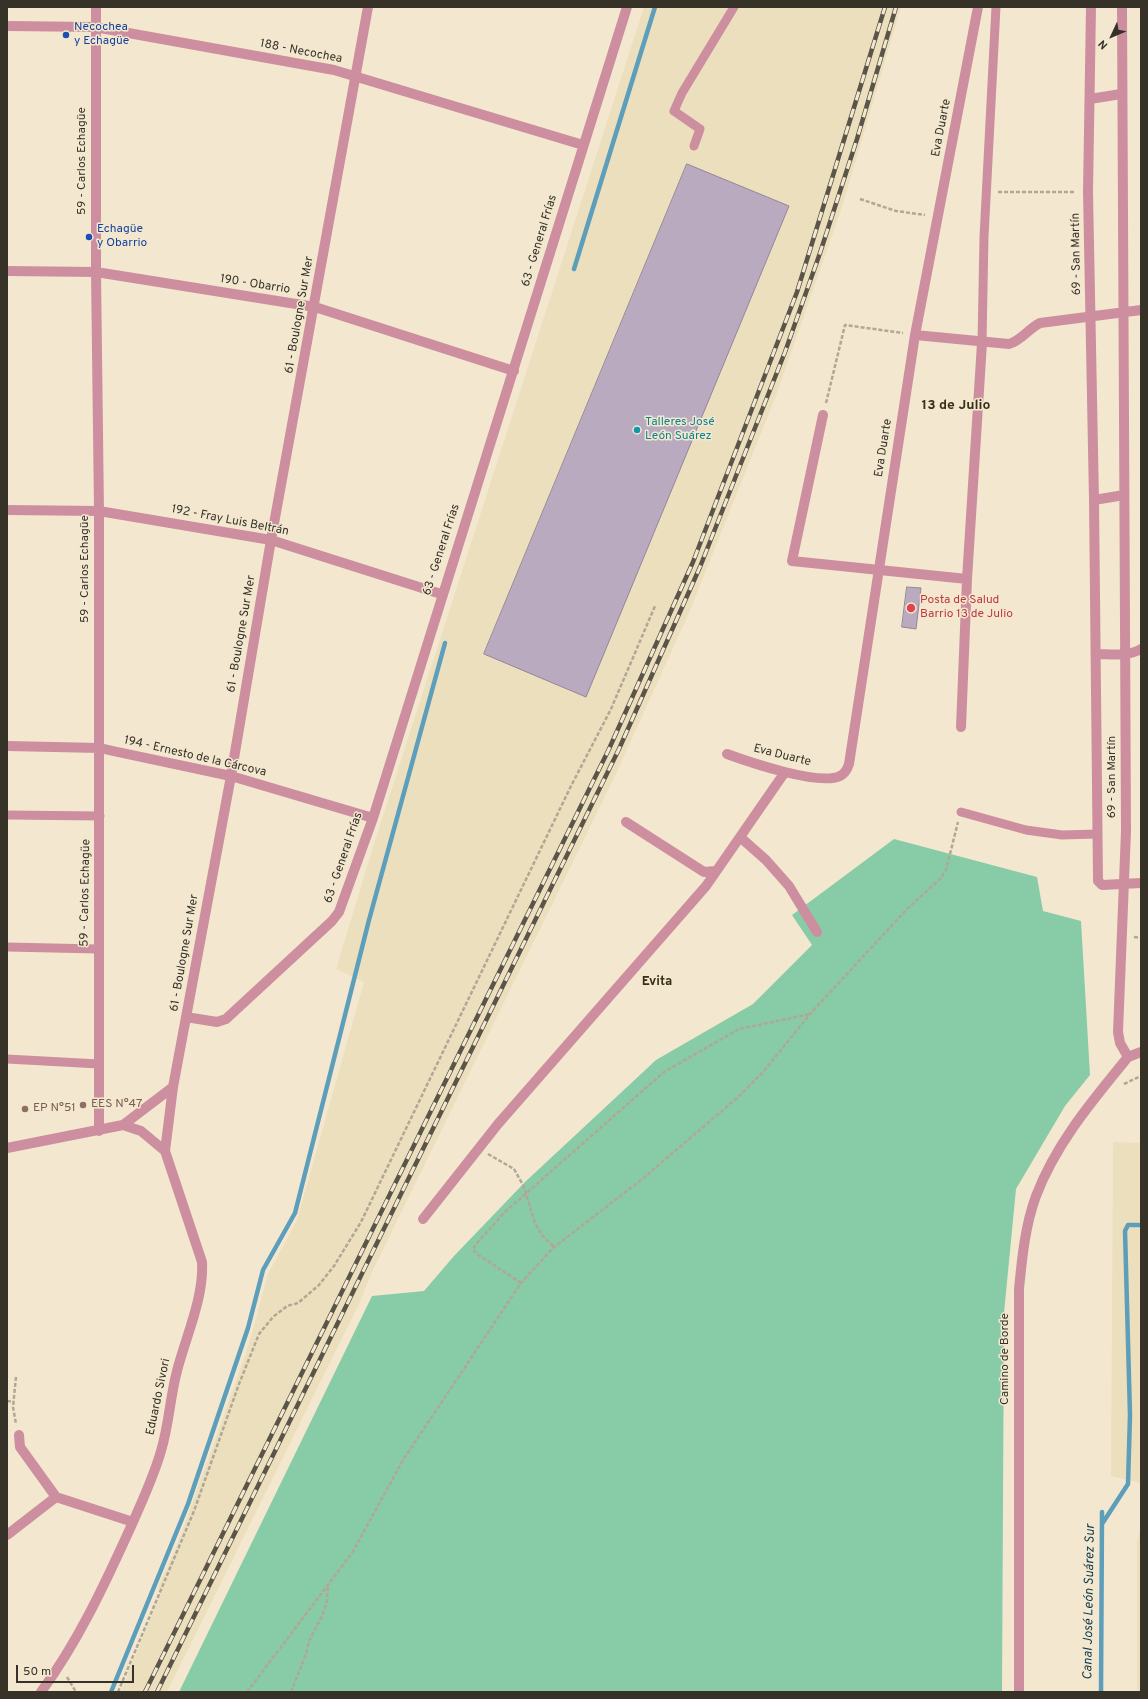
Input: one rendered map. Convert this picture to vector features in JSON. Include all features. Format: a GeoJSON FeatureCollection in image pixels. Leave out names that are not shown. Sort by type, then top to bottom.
{"type":"FeatureCollection","features":[{"type":"Feature","properties":{"kind":"street","name":"59 - Carlos Echagüe"},"geometry":{"type":"LineString","coordinates":[[96,7],[96,272],[100,748],[98,948],[99,1131]]}},
{"type":"Feature","properties":{"kind":"street","name":"61 - Boulogne Sur Mer"},"geometry":{"type":"LineString","coordinates":[[172,1087],[231,776],[271,540],[315,307],[368,7]]}},
{"type":"Feature","properties":{"kind":"street","name":"63 - General Frías"},"geometry":{"type":"LineString","coordinates":[[186,1017],[217,1022],[226,1019],[332,921],[339,912],[373,818],[441,594],[514,371],[626,7]]}},
{"type":"Feature","properties":{"kind":"street","name":"Eva Duarte"},"geometry":{"type":"LineString","coordinates":[[727,754],[785,772],[804,776],[838,777],[845,773],[849,764],[915,335],[978,7]]}},
{"type":"Feature","properties":{"kind":"street","name":"69 - San Martín"},"geometry":{"type":"LineString","coordinates":[[1091,7],[1088,192],[1094,500],[1098,880],[1102,885],[1123,884]]}},
{"type":"Feature","properties":{"kind":"street","name":"69 - San Martín"},"geometry":{"type":"LineString","coordinates":[[1122,7],[1124,170],[1126,831],[1118,1032],[1120,1043],[1128,1057]]}},
{"type":"Feature","properties":{"kind":"street","name":"188 - Necochea"},"geometry":{"type":"LineString","coordinates":[[7,26],[95,27],[334,70],[583,145]]}},
{"type":"Feature","properties":{"kind":"street"},"geometry":{"type":"LineString","coordinates":[[1090,99],[1122,94]]}},
{"type":"Feature","properties":{"kind":"street","name":"190 - Obarrio"},"geometry":{"type":"LineString","coordinates":[[7,271],[96,272],[315,307],[514,371]]}},
{"type":"Feature","properties":{"kind":"street"},"geometry":{"type":"LineString","coordinates":[[915,335],[982,343],[1009,344],[1016,343],[1032,327],[1040,323],[1141,310]]}},
{"type":"Feature","properties":{"kind":"street"},"geometry":{"type":"LineString","coordinates":[[961,727],[967,579],[982,343]]}},
{"type":"Feature","properties":{"kind":"street"},"geometry":{"type":"LineString","coordinates":[[823,415],[792,561],[967,579]]}},
{"type":"Feature","properties":{"kind":"street"},"geometry":{"type":"LineString","coordinates":[[1094,500],[1124,495]]}},
{"type":"Feature","properties":{"kind":"street","name":"192 - Fray Luis Beltrán"},"geometry":{"type":"LineString","coordinates":[[7,510],[99,510],[271,540],[441,594]]}},
{"type":"Feature","properties":{"kind":"street"},"geometry":{"type":"LineString","coordinates":[[1096,654],[1126,655],[1133,654],[1141,649]]}},
{"type":"Feature","properties":{"kind":"street","name":"194 - Ernesto de la Cárcova"},"geometry":{"type":"LineString","coordinates":[[7,746],[100,748],[231,776],[373,818]]}},
{"type":"Feature","properties":{"kind":"street"},"geometry":{"type":"LineString","coordinates":[[423,1219],[498,1124],[706,886],[785,772]]}},
{"type":"Feature","properties":{"kind":"street"},"geometry":{"type":"LineString","coordinates":[[626,822],[704,872],[715,871]]}},
{"type":"Feature","properties":{"kind":"street"},"geometry":{"type":"LineString","coordinates":[[740,837],[766,860],[789,886],[817,932]]}},
{"type":"Feature","properties":{"kind":"street"},"geometry":{"type":"LineString","coordinates":[[1123,884],[1141,883]]}},
{"type":"Feature","properties":{"kind":"street"},"geometry":{"type":"LineString","coordinates":[[1128,1057],[1141,1052]]}},
{"type":"Feature","properties":{"kind":"street","name":"Camino de Borde"},"geometry":{"type":"LineString","coordinates":[[1019,1692],[1019,1289],[1024,1247],[1036,1198],[1046,1172],[1074,1125],[1128,1057]]}},
{"type":"Feature","properties":{"kind":"street"},"geometry":{"type":"LineString","coordinates":[[7,1148],[99,1131],[123,1125],[172,1087]]}},
{"type":"Feature","properties":{"kind":"street","name":"Eduardo Sivori"},"geometry":{"type":"LineString","coordinates":[[41,1692],[59,1668],[104,1585],[153,1476],[162,1450],[176,1372],[198,1297],[202,1273],[202,1262],[165,1151],[172,1087]]}},
{"type":"Feature","properties":{"kind":"street"},"geometry":{"type":"LineString","coordinates":[[123,1125],[141,1130],[165,1151]]}},
{"type":"Feature","properties":{"kind":"street"},"geometry":{"type":"LineString","coordinates":[[19,1435],[20,1447],[56,1497],[133,1522]]}},
{"type":"Feature","properties":{"kind":"street"},"geometry":{"type":"LineString","coordinates":[[7,1536],[56,1497]]}},
{"type":"Feature","properties":{"kind":"lane"},"geometry":{"type":"LineString","coordinates":[[694,146],[700,129],[674,111],[682,93],[734,7]]}},
{"type":"Feature","properties":{"kind":"lane"},"geometry":{"type":"LineString","coordinates":[[982,343],[986,191],[996,7]]}},
{"type":"Feature","properties":{"kind":"lane"},"geometry":{"type":"LineString","coordinates":[[961,812],[1026,830],[1062,835],[1097,834]]}},
{"type":"Feature","properties":{"kind":"lane"},"geometry":{"type":"LineString","coordinates":[[7,815],[100,816]]}},
{"type":"Feature","properties":{"kind":"lane"},"geometry":{"type":"LineString","coordinates":[[7,947],[98,948]]}},
{"type":"Feature","properties":{"kind":"lane"},"geometry":{"type":"LineString","coordinates":[[7,1059],[99,1064]]}},
{"type":"Feature","properties":{"kind":"path"},"geometry":{"type":"LineString","coordinates":[[986,191],[1088,192]]}},
{"type":"Feature","properties":{"kind":"path"},"geometry":{"type":"LineString","coordinates":[[860,199],[896,211],[938,216]]}},
{"type":"Feature","properties":{"kind":"path"},"geometry":{"type":"LineString","coordinates":[[823,415],[845,325],[915,335]]}},
{"type":"Feature","properties":{"kind":"path"},"geometry":{"type":"LineString","coordinates":[[118,1692],[194,1511],[239,1384],[259,1334],[273,1317],[287,1306],[298,1303],[319,1285],[334,1266],[362,1222],[571,786],[611,710],[655,606]]}},
{"type":"Feature","properties":{"kind":"path"},"geometry":{"type":"LineString","coordinates":[[247,1692],[352,1554],[403,1460],[521,1283],[554,1247],[641,1180],[737,1098],[763,1072],[810,1014],[907,909],[940,878],[946,870],[961,812]]}},
{"type":"Feature","properties":{"kind":"path"},"geometry":{"type":"LineString","coordinates":[[521,1283],[473,1250],[476,1244],[506,1211],[664,1072],[739,1029],[810,1014]]}},
{"type":"Feature","properties":{"kind":"path"},"geometry":{"type":"LineString","coordinates":[[1122,1085],[1141,1076]]}},
{"type":"Feature","properties":{"kind":"path"},"geometry":{"type":"LineString","coordinates":[[478,1149],[514,1168],[527,1193],[535,1223],[542,1235],[554,1247]]}},
{"type":"Feature","properties":{"kind":"path"},"geometry":{"type":"LineString","coordinates":[[16,1376],[13,1407],[19,1435]]}},
{"type":"Feature","properties":{"kind":"path"},"geometry":{"type":"LineString","coordinates":[[7,1401],[14,1402]]}},
{"type":"Feature","properties":{"kind":"path"},"geometry":{"type":"LineString","coordinates":[[291,1692],[306,1654],[308,1641],[323,1614],[327,1600],[328,1586]]}},
{"type":"Feature","properties":{"kind":"path"},"geometry":{"type":"LineString","coordinates":[[59,1668],[64,1672],[76,1692]]}},
{"type":"Feature","properties":{"kind":"shaded area"},"geometry":{"type":"Polygon","coordinates":[[[644,7],[901,7],[843,204],[776,396],[689,613],[615,776],[372,1272],[359,1304],[167,1692],[121,1692],[161,1592],[158,1588],[180,1537],[235,1384],[251,1337],[268,1274],[297,1220],[364,982],[336,969],[373,847],[644,7]]]}},
{"type":"Feature","properties":{"kind":"shaded area"},"geometry":{"type":"Polygon","coordinates":[[[1113,1142],[1141,1143],[1141,1483],[1111,1476],[1113,1142]]]}},
{"type":"Feature","properties":{"kind":"shaded area"},"geometry":{"type":"Polygon","coordinates":[[[1141,1525],[1141,1692],[1137,1692],[1137,1543],[1141,1525]]]}},
{"type":"Feature","properties":{"kind":"green space"},"geometry":{"type":"Polygon","coordinates":[[[894,839],[1037,877],[1043,911],[1081,921],[1090,1075],[1065,1106],[1016,1189],[1004,1313],[1002,1692],[179,1692],[372,1296],[424,1291],[454,1256],[525,1182],[656,1060],[753,1004],[812,945],[792,915],[894,839]]]}},
{"type":"Feature","properties":{"kind":"building","name":"Talleres José León Suárez"},"geometry":{"type":"Polygon","coordinates":[[[687,164],[789,206],[586,697],[484,654],[687,164]]]}},
{"type":"Feature","properties":{"kind":"building","name":"Posta de Salud Barrio 13 de Julio"},"geometry":{"type":"Polygon","coordinates":[[[907,587],[921,588],[916,629],[902,627],[907,587]]]}},
{"type":"Feature","properties":{"kind":"waterway"},"geometry":{"type":"LineString","coordinates":[[574,269],[655,7]]}},
{"type":"Feature","properties":{"kind":"waterway"},"geometry":{"type":"LineString","coordinates":[[111,1692],[188,1504],[248,1328],[263,1270],[295,1213],[369,920],[445,643]]}},
{"type":"Feature","properties":{"kind":"waterway"},"geometry":{"type":"LineString","coordinates":[[1102,1524],[1128,1484],[1130,1415],[1125,1231],[1128,1225],[1139,1225]]}},
{"type":"Feature","properties":{"kind":"waterway","name":"Canal José León Suárez Sur"},"geometry":{"type":"LineString","coordinates":[[1101,1692],[1102,1512]]}},
{"type":"Feature","properties":{"kind":"railway"},"geometry":{"type":"LineString","coordinates":[[145,1692],[609,749],[693,562],[797,292],[885,7]]}},
{"type":"Feature","properties":{"kind":"railway"},"geometry":{"type":"LineString","coordinates":[[157,1692],[619,749],[700,567],[785,352],[820,253],[857,139],[896,7]]}},
{"type":"Feature","properties":{"kind":"place","name":"Necochea y Echagüe"},"geometry":{"type":"Point","coordinates":[66,35]}},
{"type":"Feature","properties":{"kind":"place","name":"Echagüe y Obarrio"},"geometry":{"type":"Point","coordinates":[89,237]}},
{"type":"Feature","properties":{"kind":"place","name":"Talleres José León Suárez"},"geometry":{"type":"Point","coordinates":[637,430]}},
{"type":"Feature","properties":{"kind":"place","name":"Posta de Salud Barrio 13 de Julio"},"geometry":{"type":"Point","coordinates":[911,608]}},
{"type":"Feature","properties":{"kind":"place","name":"EES N°47"},"geometry":{"type":"Point","coordinates":[83,1105]}},
{"type":"Feature","properties":{"kind":"place","name":"EP N°51"},"geometry":{"type":"Point","coordinates":[25,1109]}},
{"type":"Feature","properties":{"kind":"district","name":"13 de Julio"},"geometry":{"type":"Point","coordinates":[956,406]}},
{"type":"Feature","properties":{"kind":"district","name":"Evita"},"geometry":{"type":"Point","coordinates":[657,982]}}]}
